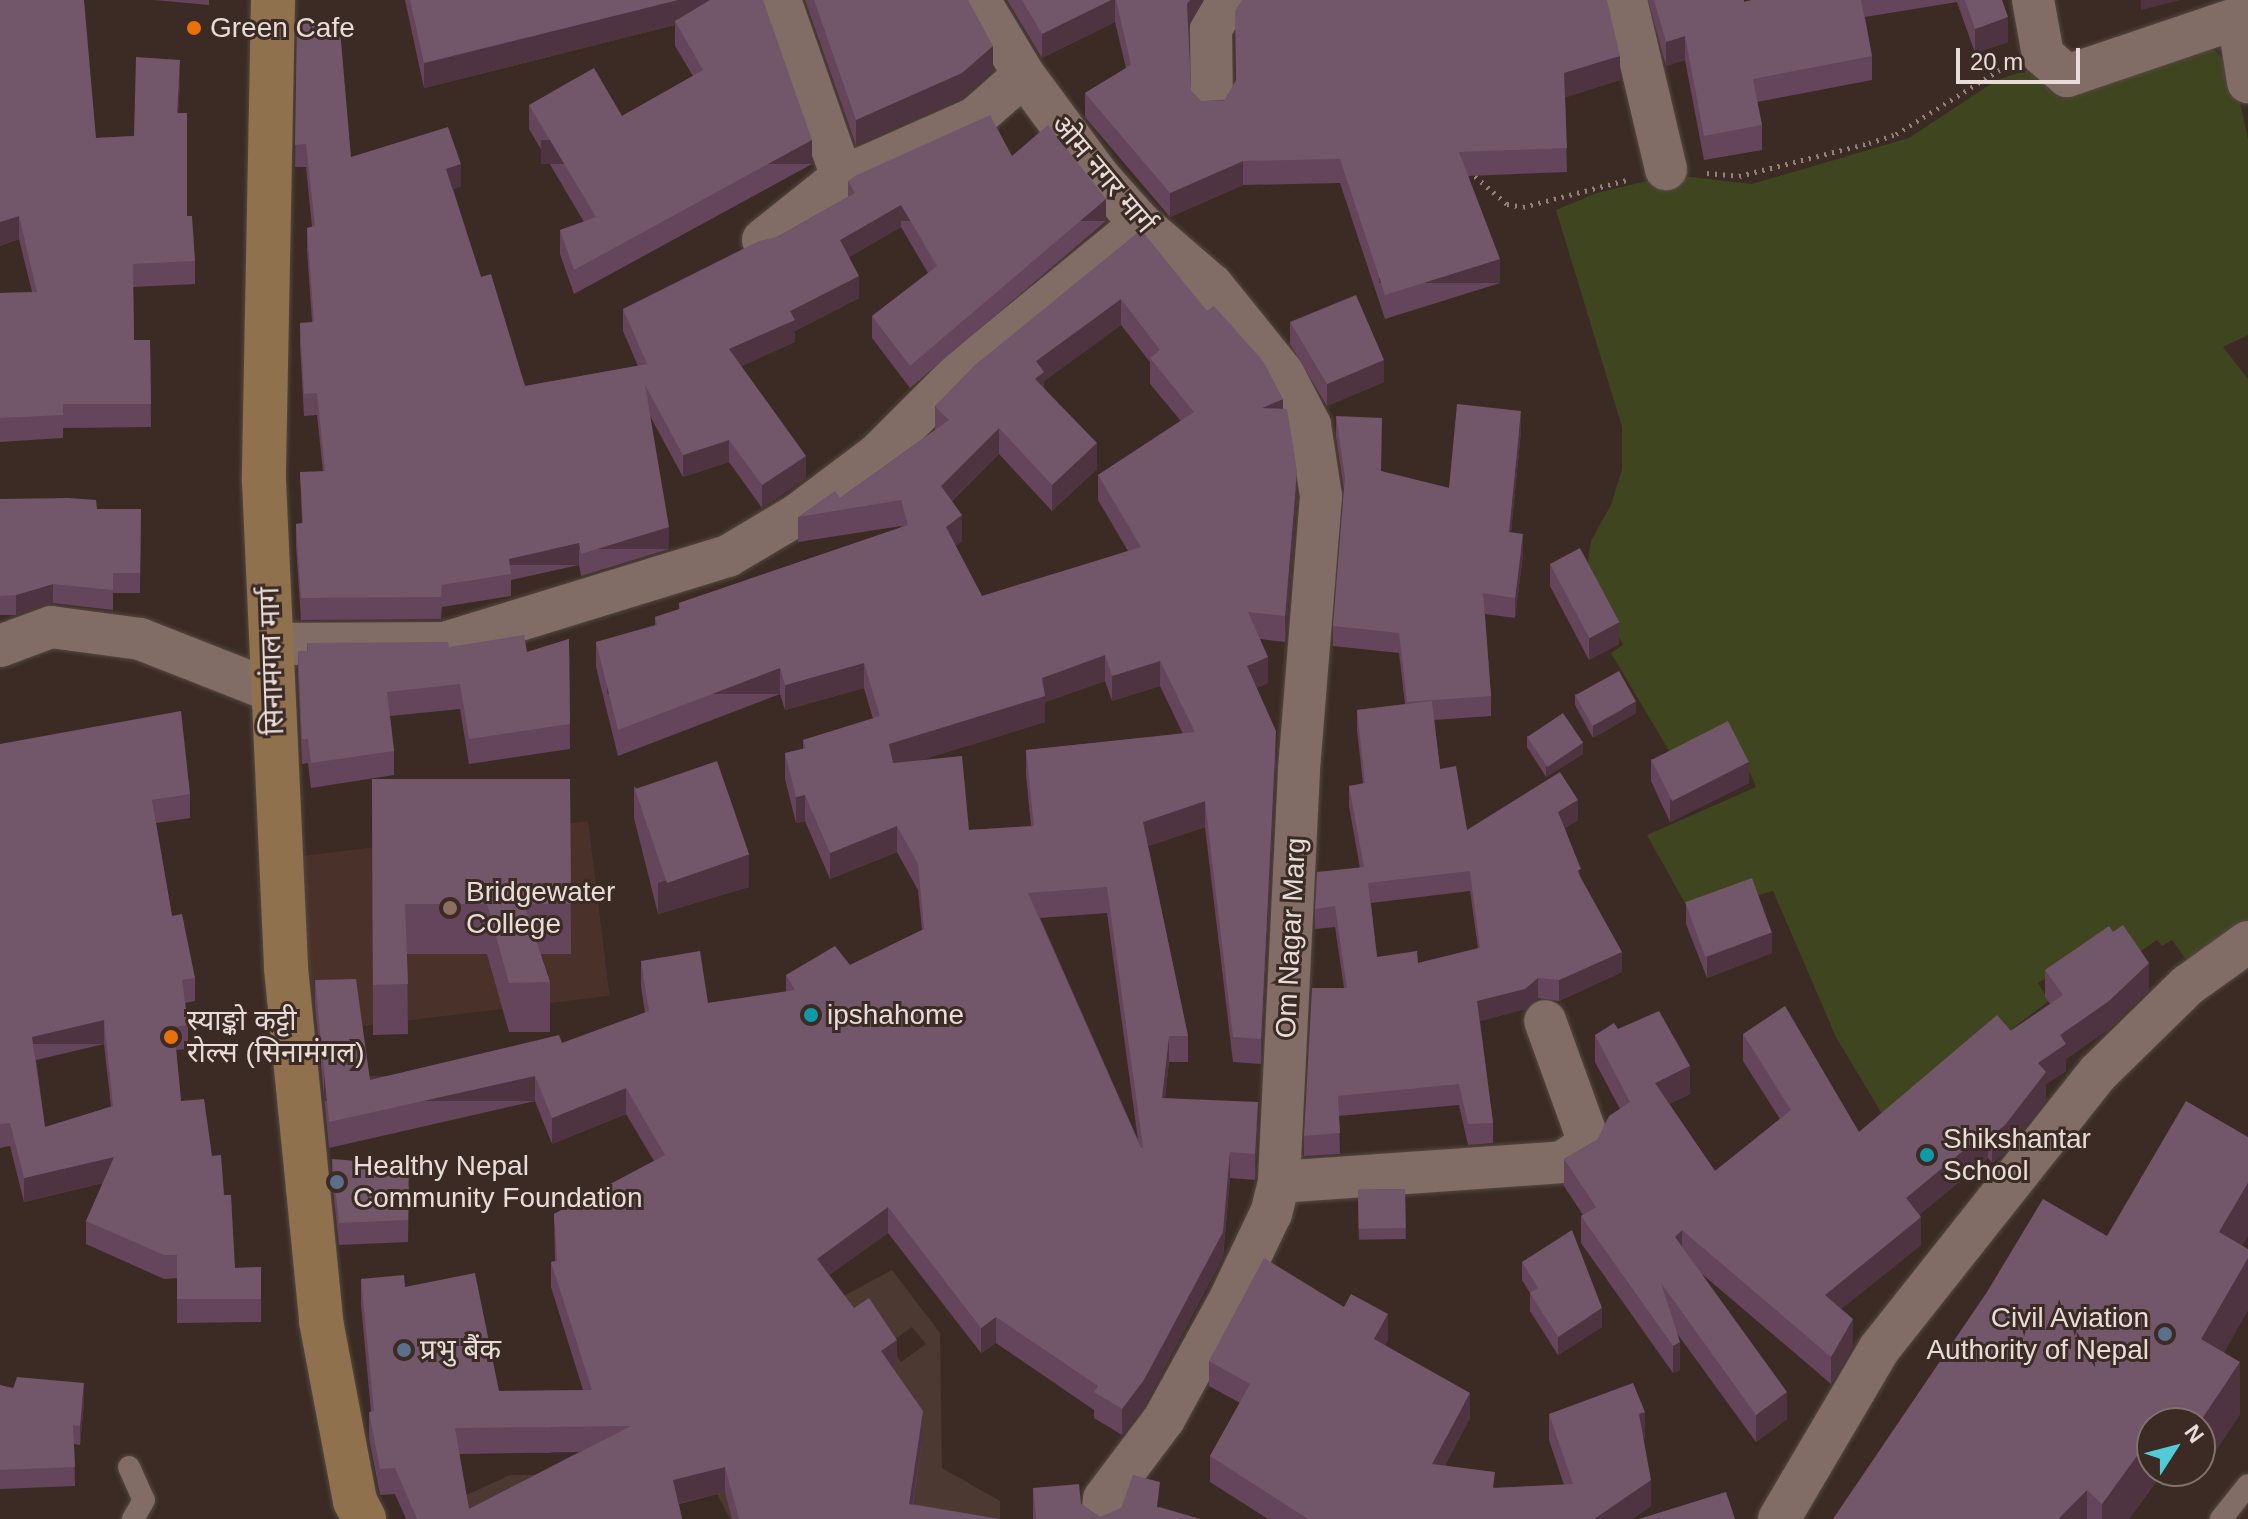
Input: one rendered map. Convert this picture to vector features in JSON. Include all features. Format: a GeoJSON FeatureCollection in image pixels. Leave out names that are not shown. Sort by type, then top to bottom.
{"type":"FeatureCollection","features":[{"type":"Feature","properties":{"kind":"main road","name":"सिनामंगल मार्ग"},"geometry":{"type":"LineString","coordinates":[[273,0],[264,481],[286,968],[321,1321],[355,1501],[364,1519]]}},
{"type":"Feature","properties":{"kind":"street"},"geometry":{"type":"LineString","coordinates":[[780,0],[842,177]]}},
{"type":"Feature","properties":{"kind":"street","name":"ओम नगर मार्ग"},"geometry":{"type":"LineString","coordinates":[[979,0],[1024,75],[1141,224],[1212,285],[1250,328]]}},
{"type":"Feature","properties":{"kind":"street"},"geometry":{"type":"LineString","coordinates":[[1212,104],[1211,29],[1228,0]]}},
{"type":"Feature","properties":{"kind":"street"},"geometry":{"type":"LineString","coordinates":[[1626,0],[1666,169]]}},
{"type":"Feature","properties":{"kind":"street"},"geometry":{"type":"LineString","coordinates":[[2033,0],[2043,55],[2067,76],[2243,17],[2248,82]]}},
{"type":"Feature","properties":{"kind":"street"},"geometry":{"type":"LineString","coordinates":[[763,240],[842,177],[975,118],[1024,75]]}},
{"type":"Feature","properties":{"kind":"street"},"geometry":{"type":"LineString","coordinates":[[273,644],[445,643],[728,556],[797,515],[878,454],[959,373],[1141,224]]}},
{"type":"Feature","properties":{"kind":"street","name":"Om Nagar Marg"},"geometry":{"type":"LineString","coordinates":[[1102,1519],[1104,1499],[1164,1419],[1230,1299],[1271,1213],[1279,1182],[1299,771],[1321,496],[1310,425],[1283,373],[1250,328]]}},
{"type":"Feature","properties":{"kind":"street"},"geometry":{"type":"LineString","coordinates":[[0,646],[51,627],[140,639],[273,691]]}},
{"type":"Feature","properties":{"kind":"street"},"geometry":{"type":"LineString","coordinates":[[1779,1519],[1879,1349],[2098,1073],[2188,985],[2248,942]]}},
{"type":"Feature","properties":{"kind":"street"},"geometry":{"type":"LineString","coordinates":[[1279,1182],[1563,1162],[1583,1148],[1586,1134],[1545,1021]]}},
{"type":"Feature","properties":{"kind":"lane"},"geometry":{"type":"LineString","coordinates":[[129,1467],[144,1500],[133,1519]]}},
{"type":"Feature","properties":{"kind":"lane"},"geometry":{"type":"LineString","coordinates":[[2221,1519],[2248,1485]]}},
{"type":"Feature","properties":{"kind":"path"},"geometry":{"type":"LineString","coordinates":[[1465,168],[1507,204],[1523,207],[1666,169],[1739,176],[1896,134],[1992,71],[2043,55]]}},
{"type":"Feature","properties":{"kind":"shaded area","name":"Bridgewater College"},"geometry":{"type":"Polygon","coordinates":[[[588,821],[609,996],[318,1032],[296,857],[588,821]]]}},
{"type":"Feature","properties":{"kind":"shaded area"},"geometry":{"type":"Polygon","coordinates":[[[892,1270],[940,1333],[942,1468],[1000,1501],[1000,1519],[730,1519],[698,1457],[577,1519],[423,1515],[510,1475],[563,1475],[825,1306],[892,1270]],[[912,1327],[888,1344],[901,1362],[926,1344],[912,1327]]]}},
{"type":"Feature","properties":{"kind":"green space"},"geometry":{"type":"Polygon","coordinates":[[[2213,48],[2233,70],[2248,139],[2248,335],[2223,347],[2248,379],[2248,926],[2191,967],[2172,940],[2162,946],[2157,940],[2132,957],[2116,934],[2038,983],[2049,1001],[1887,1122],[1836,1037],[1773,891],[1691,914],[1647,835],[1756,787],[1735,738],[1671,754],[1611,653],[1623,645],[1586,574],[1591,541],[1611,505],[1622,469],[1622,427],[1556,210],[1597,193],[1672,175],[1752,184],[1909,138],[1997,80],[2028,70],[2055,71],[2213,48]]]}},
{"type":"Feature","properties":{"kind":"building"},"geometry":{"type":"Polygon","coordinates":[[[0,0],[84,0],[96,138],[134,136],[136,57],[180,60],[177,113],[187,113],[187,216],[192,216],[195,261],[133,264],[134,340],[150,340],[151,404],[63,404],[63,415],[0,418],[0,293],[37,292],[19,216],[0,222],[0,0]]]}},
{"type":"Feature","properties":{"kind":"building"},"geometry":{"type":"Polygon","coordinates":[[[410,0],[678,0],[424,63],[410,0]]]}},
{"type":"Feature","properties":{"kind":"building"},"geometry":{"type":"Polygon","coordinates":[[[710,0],[763,0],[812,140],[574,270],[560,230],[596,217],[529,105],[594,68],[622,116],[703,70],[675,21],[710,0]]]}},
{"type":"Feature","properties":{"kind":"building"},"geometry":{"type":"Polygon","coordinates":[[[814,0],[968,0],[993,46],[962,73],[856,120],[814,0]]]}},
{"type":"Feature","properties":{"kind":"building"},"geometry":{"type":"Polygon","coordinates":[[[1022,0],[1111,0],[1042,34],[1022,0]]]}},
{"type":"Feature","properties":{"kind":"building"},"geometry":{"type":"Polygon","coordinates":[[[1116,0],[1190,0],[1187,4],[1191,91],[1201,101],[1224,101],[1236,80],[1235,11],[1242,0],[1607,0],[1620,56],[1564,73],[1567,148],[1459,152],[1500,259],[1385,295],[1340,159],[1243,161],[1170,193],[1085,93],[1131,65],[1116,0]]]}},
{"type":"Feature","properties":{"kind":"building"},"geometry":{"type":"Polygon","coordinates":[[[1654,0],[1861,0],[1872,56],[1753,79],[1762,125],[1704,136],[1685,36],[1666,42],[1654,0]]]}},
{"type":"Feature","properties":{"kind":"building"},"geometry":{"type":"Polygon","coordinates":[[[1965,0],[2002,0],[2008,17],[1975,29],[1965,0]]]}},
{"type":"Feature","properties":{"kind":"building"},"geometry":{"type":"Polygon","coordinates":[[[339,18],[351,157],[448,127],[461,164],[446,169],[481,277],[491,274],[525,386],[647,364],[623,309],[759,241],[777,237],[855,193],[848,181],[855,176],[990,115],[1012,156],[1048,125],[1106,199],[910,366],[872,316],[937,266],[901,205],[840,240],[859,276],[790,311],[795,320],[729,349],[806,456],[762,485],[729,440],[683,455],[645,385],[669,527],[581,554],[579,543],[509,559],[511,574],[442,585],[441,597],[301,598],[296,524],[303,523],[300,472],[325,471],[317,393],[304,394],[300,323],[314,322],[307,228],[315,226],[306,144],[295,145],[297,25],[339,18]]]}},
{"type":"Feature","properties":{"kind":"building"},"geometry":{"type":"Polygon","coordinates":[[[1141,230],[1207,311],[1214,306],[1263,361],[1283,399],[1262,408],[1287,409],[1297,471],[1285,616],[1248,612],[1268,657],[1247,666],[1276,731],[1261,1039],[1233,1037],[1205,801],[1143,822],[1188,1036],[1169,1036],[1162,1098],[1258,1102],[1255,1154],[1230,1152],[1223,1232],[1144,1380],[1122,1409],[1094,1392],[1098,1386],[996,1317],[981,1328],[888,1207],[817,1259],[854,1308],[869,1298],[897,1340],[881,1351],[923,1411],[909,1504],[999,1519],[739,1519],[725,1467],[673,1480],[682,1519],[417,1519],[395,1468],[380,1469],[369,1412],[374,1411],[361,1279],[404,1275],[405,1287],[475,1273],[499,1391],[592,1390],[551,1262],[557,1261],[554,1214],[665,1155],[626,1088],[552,1118],[535,1076],[329,1122],[315,980],[356,979],[370,1080],[559,1035],[562,1043],[649,1011],[641,961],[700,951],[708,1003],[795,990],[786,975],[835,946],[850,965],[924,929],[918,864],[897,826],[830,853],[805,795],[796,797],[785,753],[806,748],[803,740],[880,716],[864,663],[785,685],[780,668],[618,730],[596,642],[657,625],[655,617],[680,609],[679,603],[908,525],[901,500],[798,517],[835,491],[840,498],[949,420],[935,406],[975,365],[1141,230]],[[1121,299],[1036,361],[1044,372],[1035,379],[1097,443],[1052,485],[999,428],[941,486],[962,515],[946,527],[982,596],[1141,547],[1098,475],[1194,412],[1150,358],[1160,350],[1121,299]],[[1105,655],[1042,678],[1045,696],[889,744],[893,763],[962,756],[969,830],[1034,826],[1026,750],[1195,732],[1160,661],[1112,676],[1105,655]],[[1107,887],[1028,893],[1141,1148],[1107,887]],[[631,1426],[455,1428],[469,1509],[631,1426]]]}},
{"type":"Feature","properties":{"kind":"building"},"geometry":{"type":"Polygon","coordinates":[[[1356,295],[1384,360],[1327,384],[1290,322],[1356,295]]]}},
{"type":"Feature","properties":{"kind":"building"},"geometry":{"type":"Polygon","coordinates":[[[1457,404],[1521,411],[1509,532],[1523,534],[1515,598],[1483,593],[1491,696],[1407,702],[1399,633],[1333,626],[1345,477],[1336,416],[1382,418],[1381,471],[1449,488],[1457,404]]]}},
{"type":"Feature","properties":{"kind":"building"},"geometry":{"type":"Polygon","coordinates":[[[0,499],[96,500],[97,509],[141,509],[140,573],[113,573],[113,590],[53,584],[16,595],[0,596],[0,499]]]}},
{"type":"Feature","properties":{"kind":"building"},"geometry":{"type":"Polygon","coordinates":[[[1580,548],[1619,622],[1589,638],[1550,564],[1580,548]]]}},
{"type":"Feature","properties":{"kind":"building"},"geometry":{"type":"Polygon","coordinates":[[[524,635],[527,652],[569,639],[570,724],[469,739],[460,684],[387,692],[394,751],[311,763],[308,739],[302,739],[298,651],[308,651],[307,643],[448,642],[449,647],[524,635]]]}},
{"type":"Feature","properties":{"kind":"building"},"geometry":{"type":"Polygon","coordinates":[[[1619,671],[1636,702],[1592,726],[1575,695],[1619,671]]]}},
{"type":"Feature","properties":{"kind":"building"},"geometry":{"type":"Polygon","coordinates":[[[1432,701],[1440,769],[1456,766],[1467,830],[1560,772],[1578,800],[1558,812],[1581,869],[1577,871],[1622,952],[1559,980],[1538,978],[1525,989],[1477,1001],[1493,1123],[1468,1124],[1459,1084],[1338,1096],[1340,1133],[1304,1136],[1312,988],[1347,988],[1335,906],[1315,909],[1317,872],[1364,867],[1349,786],[1365,783],[1357,710],[1432,701]],[[1470,871],[1368,883],[1377,957],[1417,951],[1418,963],[1480,948],[1470,871]]]}},
{"type":"Feature","properties":{"kind":"building"},"geometry":{"type":"Polygon","coordinates":[[[181,711],[190,794],[152,800],[172,916],[182,914],[195,978],[182,980],[188,1025],[174,1027],[181,1101],[204,1099],[212,1156],[221,1155],[224,1195],[231,1195],[235,1268],[261,1267],[261,1299],[177,1299],[177,1255],[164,1255],[86,1221],[114,1157],[24,1178],[10,1123],[0,1124],[0,744],[181,711]],[[104,1020],[32,1037],[45,1127],[113,1106],[104,1020]]]}},
{"type":"Feature","properties":{"kind":"building"},"geometry":{"type":"Polygon","coordinates":[[[1563,713],[1583,743],[1547,767],[1527,737],[1563,713]]]}},
{"type":"Feature","properties":{"kind":"building"},"geometry":{"type":"Polygon","coordinates":[[[1728,721],[1749,762],[1672,801],[1651,760],[1728,721]]]}},
{"type":"Feature","properties":{"kind":"building"},"geometry":{"type":"Polygon","coordinates":[[[717,761],[749,855],[667,883],[635,789],[717,761]]]}},
{"type":"Feature","properties":{"kind":"building"},"geometry":{"type":"Polygon","coordinates":[[[372,779],[570,779],[571,904],[524,904],[550,982],[509,983],[487,904],[405,904],[408,984],[373,985],[372,779]]]}},
{"type":"Feature","properties":{"kind":"building"},"geometry":{"type":"Polygon","coordinates":[[[1752,878],[1772,933],[1705,957],[1685,902],[1752,878]]]}},
{"type":"Feature","properties":{"kind":"building"},"geometry":{"type":"Polygon","coordinates":[[[2123,925],[2149,963],[2109,1001],[2060,1035],[2066,1044],[2038,1063],[2046,1072],[2005,1125],[1992,1136],[1988,1130],[1906,1198],[1921,1217],[1825,1295],[1853,1319],[1831,1357],[1682,1230],[1675,1237],[1787,1392],[1756,1415],[1661,1283],[1680,1342],[1673,1346],[1581,1216],[1596,1207],[1564,1159],[1597,1140],[1609,1116],[1630,1102],[1595,1035],[1614,1023],[1618,1029],[1659,1011],[1690,1066],[1655,1083],[1715,1171],[1791,1110],[1743,1034],[1785,1006],[1859,1132],[1997,1015],[2011,1031],[2063,995],[2045,970],[2109,926],[2113,932],[2123,925]]]}},
{"type":"Feature","properties":{"kind":"building"},"geometry":{"type":"Polygon","coordinates":[[[2186,1101],[2248,1137],[2248,1183],[2219,1232],[2248,1249],[2248,1258],[2201,1339],[2240,1362],[2210,1407],[2136,1407],[2136,1457],[2102,1504],[2087,1490],[2058,1519],[1833,1519],[1987,1292],[2043,1199],[2107,1236],[2186,1101]]]}},
{"type":"Feature","properties":{"kind":"building"},"geometry":{"type":"Polygon","coordinates":[[[332,1159],[409,1165],[408,1220],[339,1223],[332,1159]]]}},
{"type":"Feature","properties":{"kind":"building"},"geometry":{"type":"Polygon","coordinates":[[[1405,1189],[1406,1228],[1359,1229],[1358,1190],[1405,1189]]]}},
{"type":"Feature","properties":{"kind":"building"},"geometry":{"type":"Polygon","coordinates":[[[1572,1230],[1602,1308],[1558,1337],[1530,1293],[1538,1288],[1522,1262],[1572,1230]]]}},
{"type":"Feature","properties":{"kind":"building"},"geometry":{"type":"Polygon","coordinates":[[[1264,1258],[1344,1307],[1351,1294],[1388,1314],[1374,1339],[1470,1393],[1432,1464],[1495,1472],[1493,1488],[1573,1484],[1549,1414],[1633,1383],[1645,1412],[1639,1414],[1651,1480],[1594,1519],[1308,1519],[1210,1456],[1250,1384],[1209,1361],[1264,1258]]]}},
{"type":"Feature","properties":{"kind":"building"},"geometry":{"type":"Polygon","coordinates":[[[17,1377],[84,1383],[80,1426],[73,1425],[75,1467],[0,1470],[0,1385],[13,1389],[17,1377]]]}},
{"type":"Feature","properties":{"kind":"building"},"geometry":{"type":"Polygon","coordinates":[[[1133,1475],[1160,1482],[1157,1507],[1200,1519],[1036,1519],[1033,1488],[1079,1484],[1081,1504],[1100,1517],[1121,1508],[1133,1475]]]}},
{"type":"Feature","properties":{"kind":"building"},"geometry":{"type":"Polygon","coordinates":[[[1726,1492],[1735,1519],[1639,1519],[1726,1492]]]}},
{"type":"Feature","properties":{"kind":"place","name":"Green Cafe"},"geometry":{"type":"Point","coordinates":[194,28]}},
{"type":"Feature","properties":{"kind":"place","name":"Bridgewater College"},"geometry":{"type":"Point","coordinates":[450,908]}},
{"type":"Feature","properties":{"kind":"place","name":"ipshahome"},"geometry":{"type":"Point","coordinates":[811,1015]}},
{"type":"Feature","properties":{"kind":"place","name":"स्याङ्को कट्टी रोल्स (सिनामंगल)"},"geometry":{"type":"Point","coordinates":[171,1037]}},
{"type":"Feature","properties":{"kind":"place","name":"Shikshantar School"},"geometry":{"type":"Point","coordinates":[1927,1155]}},
{"type":"Feature","properties":{"kind":"place","name":"Healthy Nepal Community Foundation"},"geometry":{"type":"Point","coordinates":[337,1182]}},
{"type":"Feature","properties":{"kind":"place","name":"Civil Aviation Authority of Nepal"},"geometry":{"type":"Point","coordinates":[2165,1334]}},
{"type":"Feature","properties":{"kind":"place","name":"प्रभु बैंक"},"geometry":{"type":"Point","coordinates":[404,1350]}}]}
